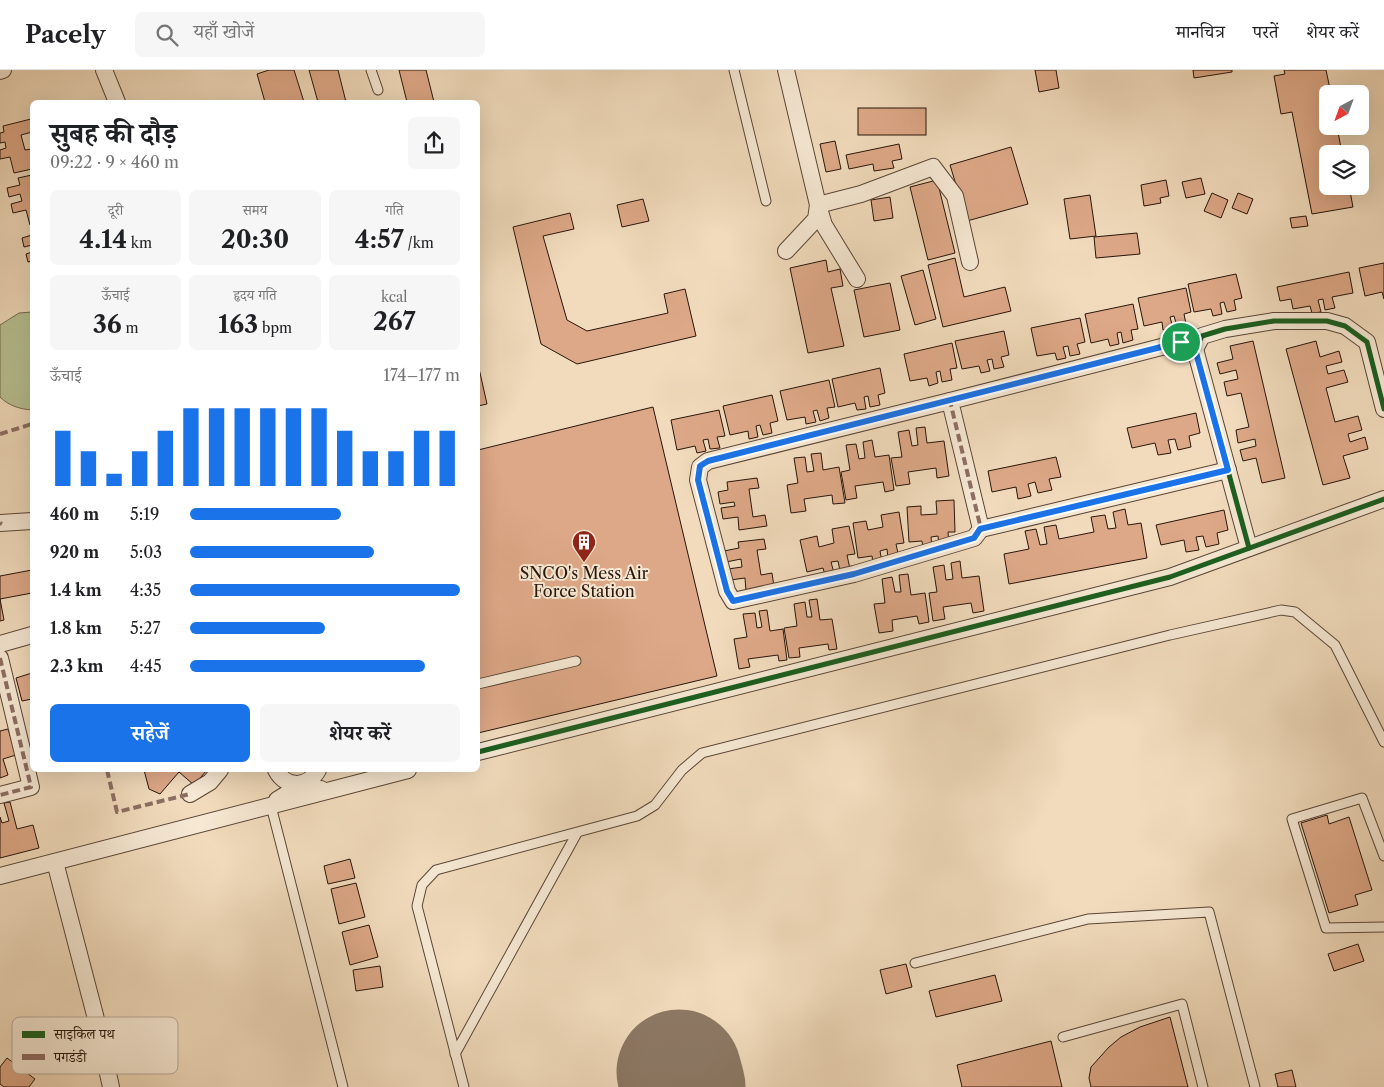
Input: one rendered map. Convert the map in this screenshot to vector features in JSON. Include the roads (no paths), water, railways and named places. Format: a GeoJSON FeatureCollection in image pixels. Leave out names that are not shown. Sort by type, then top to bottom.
{"type":"FeatureCollection","features":[{"type":"Feature","properties":{"kind":"street"},"geometry":{"type":"LineString","coordinates":[[104,70],[116,100]]}},
{"type":"Feature","properties":{"kind":"street"},"geometry":{"type":"LineString","coordinates":[[786,70],[824,225],[857,279]]}},
{"type":"Feature","properties":{"kind":"street"},"geometry":{"type":"LineString","coordinates":[[818,204],[862,194],[933,167],[955,196],[970,262]]}},
{"type":"Feature","properties":{"kind":"street"},"geometry":{"type":"LineString","coordinates":[[786,251],[816,219],[818,204]]}},
{"type":"Feature","properties":{"kind":"street"},"geometry":{"type":"LineString","coordinates":[[1249,548],[1195,349],[1202,336],[1225,329],[1274,321],[1327,321],[1345,326],[1367,342],[1384,409]]}},
{"type":"Feature","properties":{"kind":"street"},"geometry":{"type":"LineString","coordinates":[[1195,349],[1181,342],[708,461],[700,466],[698,480],[727,591],[733,601],[864,571],[974,538],[980,529],[1228,470]]}},
{"type":"Feature","properties":{"kind":"street"},"geometry":{"type":"LineString","coordinates":[[950,401],[980,529]]}},
{"type":"Feature","properties":{"kind":"street"},"geometry":{"type":"LineString","coordinates":[[480,751],[1170,577],[1384,499]]}},
{"type":"Feature","properties":{"kind":"street"},"geometry":{"type":"LineString","coordinates":[[0,523],[30,520]]}},
{"type":"Feature","properties":{"kind":"street"},"geometry":{"type":"LineString","coordinates":[[0,644],[30,636]]}},
{"type":"Feature","properties":{"kind":"street"},"geometry":{"type":"LineString","coordinates":[[0,658],[31,787],[0,795]]}},
{"type":"Feature","properties":{"kind":"street"},"geometry":{"type":"LineString","coordinates":[[190,794],[210,782],[218,772]]}},
{"type":"Feature","properties":{"kind":"street"},"geometry":{"type":"LineString","coordinates":[[278,772],[283,779],[310,789],[336,788]]}},
{"type":"Feature","properties":{"kind":"street"},"geometry":{"type":"LineString","coordinates":[[266,806],[285,796],[295,784],[310,781],[317,772]]}},
{"type":"Feature","properties":{"kind":"street"},"geometry":{"type":"LineString","coordinates":[[0,876],[400,772]]}},
{"type":"Feature","properties":{"kind":"street"},"geometry":{"type":"LineString","coordinates":[[55,862],[95,1017]]}},
{"type":"Feature","properties":{"kind":"street"},"geometry":{"type":"LineString","coordinates":[[108,1074],[111,1087]]}},
{"type":"Feature","properties":{"kind":"lane"},"geometry":{"type":"LineString","coordinates":[[371,70],[378,90]]}},
{"type":"Feature","properties":{"kind":"lane"},"geometry":{"type":"LineString","coordinates":[[734,70],[766,201]]}},
{"type":"Feature","properties":{"kind":"lane"},"geometry":{"type":"LineString","coordinates":[[464,1087],[418,906],[422,886],[436,870],[637,816],[654,805],[682,770],[702,753],[1170,635],[1281,610],[1294,612],[1335,645],[1384,742]]}},
{"type":"Feature","properties":{"kind":"lane"},"geometry":{"type":"LineString","coordinates":[[480,684],[576,662]]}},
{"type":"Feature","properties":{"kind":"lane"},"geometry":{"type":"LineString","coordinates":[[1384,856],[1362,798],[1292,819],[1326,928],[1384,927]]}},
{"type":"Feature","properties":{"kind":"lane"},"geometry":{"type":"LineString","coordinates":[[266,806],[343,1087]]}},
{"type":"Feature","properties":{"kind":"lane"},"geometry":{"type":"LineString","coordinates":[[455,1054],[577,833]]}},
{"type":"Feature","properties":{"kind":"lane"},"geometry":{"type":"LineString","coordinates":[[915,963],[1088,919],[1208,912],[1256,1087]]}},
{"type":"Feature","properties":{"kind":"lane"},"geometry":{"type":"LineString","coordinates":[[1063,1037],[1182,1004],[1203,1087]]}},
{"type":"Feature","properties":{"kind":"place","name":"SNCO's Mess Air Force Station"},"geometry":{"type":"Point","coordinates":[584,563]}}]}
